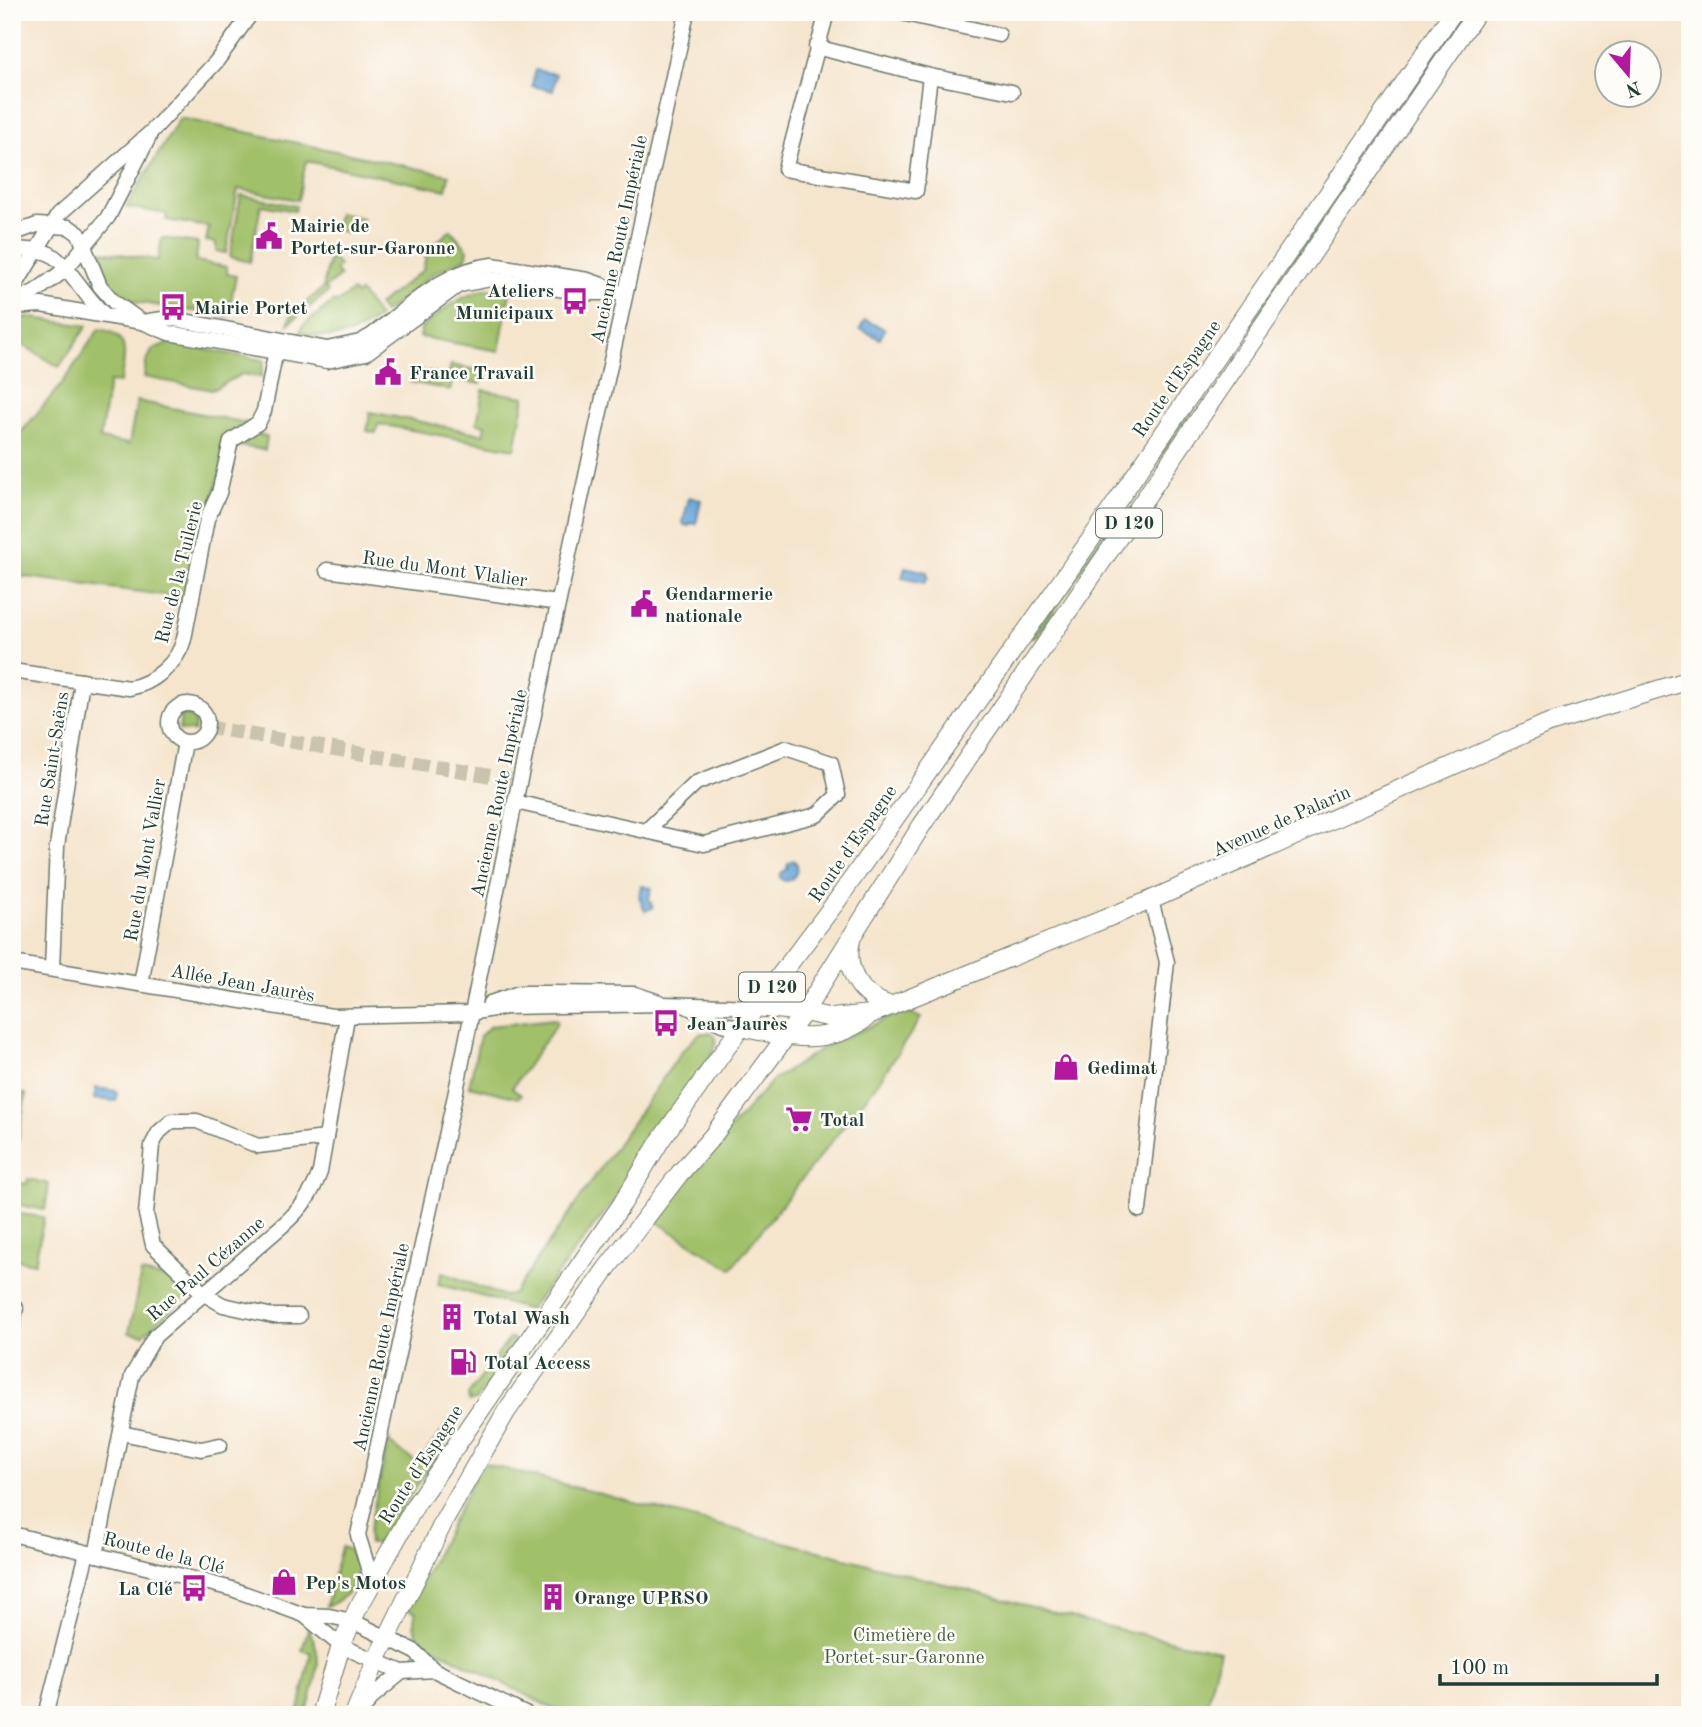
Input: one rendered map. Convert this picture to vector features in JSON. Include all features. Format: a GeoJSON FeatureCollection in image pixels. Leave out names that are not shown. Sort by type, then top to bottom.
{"type":"FeatureCollection","features":[{"type":"Feature","properties":{"kind":"main road","name":"Route d'Espagne"},"geometry":{"type":"LineString","coordinates":[[320,1715],[341,1646],[354,1616],[416,1504],[622,1204],[660,1141],[741,1027],[852,881],[1098,529],[1453,12]]}},
{"type":"Feature","properties":{"kind":"main road","name":"D 120"},"geometry":{"type":"LineString","coordinates":[[356,1715],[376,1661],[445,1519],[506,1412],[607,1268],[680,1173],[712,1138],[804,1012],[922,825],[1477,12]]}},
{"type":"Feature","properties":{"kind":"main road","name":"Avenue de Palarin"},"geometry":{"type":"LineString","coordinates":[[741,1027],[800,1038],[829,1036],[854,1027],[871,1014],[1151,900],[1546,724],[1690,680]]}},
{"type":"Feature","properties":{"kind":"main road"},"geometry":{"type":"LineString","coordinates":[[855,929],[849,949],[851,970],[855,979],[874,1000],[891,1006]]}},
{"type":"Feature","properties":{"kind":"main road","name":"Avenue de Palarin"},"geometry":{"type":"LineString","coordinates":[[756,1007],[832,1018],[871,1014]]}},
{"type":"Feature","properties":{"kind":"street"},"geometry":{"type":"LineString","coordinates":[[12,291],[58,215],[151,132],[216,62],[252,12]]}},
{"type":"Feature","properties":{"kind":"street","name":"Ancienne Route Impériale"},"geometry":{"type":"LineString","coordinates":[[372,1581],[358,1535],[687,12]]}},
{"type":"Feature","properties":{"kind":"street"},"geometry":{"type":"LineString","coordinates":[[827,12],[785,169],[916,191],[930,76]]}},
{"type":"Feature","properties":{"kind":"street"},"geometry":{"type":"LineString","coordinates":[[897,12],[999,35]]}},
{"type":"Feature","properties":{"kind":"street"},"geometry":{"type":"LineString","coordinates":[[816,47],[930,76],[1012,92]]}},
{"type":"Feature","properties":{"kind":"street"},"geometry":{"type":"LineString","coordinates":[[12,305],[65,270],[108,217],[151,132]]}},
{"type":"Feature","properties":{"kind":"street"},"geometry":{"type":"LineString","coordinates":[[12,234],[37,225],[69,227],[79,233],[85,244],[91,269],[100,286],[114,302],[142,322]]}},
{"type":"Feature","properties":{"kind":"street"},"geometry":{"type":"LineString","coordinates":[[12,249],[49,253],[108,317]]}},
{"type":"Feature","properties":{"kind":"street"},"geometry":{"type":"LineString","coordinates":[[12,305],[41,305],[142,322],[170,318],[277,345],[327,349],[360,342],[446,278],[483,266],[492,265],[588,280],[625,293]]}},
{"type":"Feature","properties":{"kind":"street","name":"Rue de la Tuilerie"},"geometry":{"type":"LineString","coordinates":[[12,671],[129,688],[141,686],[154,679],[176,657],[184,639],[207,519],[219,493],[231,442],[258,423],[264,411],[277,345]]}},
{"type":"Feature","properties":{"kind":"street","name":"Rue du Mont Vlalier"},"geometry":{"type":"LineString","coordinates":[[327,570],[558,603]]}},
{"type":"Feature","properties":{"kind":"street","name":"Rue Saint-Saëns"},"geometry":{"type":"LineString","coordinates":[[52,969],[57,846],[82,681]]}},
{"type":"Feature","properties":{"kind":"street","name":"Rue du Mont Vallier"},"geometry":{"type":"LineString","coordinates":[[141,984],[185,742]]}},
{"type":"Feature","properties":{"kind":"street"},"geometry":{"type":"LineString","coordinates":[[515,802],[704,844],[817,816],[838,795],[831,763],[786,748],[696,783],[646,831]]}},
{"type":"Feature","properties":{"kind":"street"},"geometry":{"type":"LineString","coordinates":[[1139,1210],[1167,962],[1151,900]]}},
{"type":"Feature","properties":{"kind":"street","name":"Allée Jean Jaurès"},"geometry":{"type":"LineString","coordinates":[[12,963],[347,1017],[470,1013],[505,1007],[664,1004],[756,1007]]}},
{"type":"Feature","properties":{"kind":"street","name":"Allée Jean Jaurès"},"geometry":{"type":"LineString","coordinates":[[685,1005],[722,1024],[741,1027]]}},
{"type":"Feature","properties":{"kind":"street","name":"Rue Paul Cézanne"},"geometry":{"type":"LineString","coordinates":[[46,1715],[92,1554],[132,1376],[155,1336],[302,1208],[313,1190],[320,1172],[347,1017]]}},
{"type":"Feature","properties":{"kind":"street"},"geometry":{"type":"LineString","coordinates":[[299,1316],[273,1316],[223,1305],[204,1294],[153,1245],[146,1214],[152,1145],[159,1132],[172,1121],[197,1121],[258,1146],[326,1138]]}},
{"type":"Feature","properties":{"kind":"street"},"geometry":{"type":"LineString","coordinates":[[12,1307],[16,1308],[12,1328]]}},
{"type":"Feature","properties":{"kind":"street"},"geometry":{"type":"LineString","coordinates":[[121,1433],[201,1448],[220,1444]]}},
{"type":"Feature","properties":{"kind":"street","name":"Route de la Clé"},"geometry":{"type":"LineString","coordinates":[[12,1535],[232,1590],[304,1615],[354,1616]]}},
{"type":"Feature","properties":{"kind":"street","name":"Route de la Clé"},"geometry":{"type":"LineString","coordinates":[[304,1615],[341,1646],[402,1672]]}},
{"type":"Feature","properties":{"kind":"street"},"geometry":{"type":"LineString","coordinates":[[354,1616],[414,1651],[434,1670],[527,1715]]}},
{"type":"Feature","properties":{"kind":"street"},"geometry":{"type":"LineString","coordinates":[[356,1715],[373,1696],[402,1672],[434,1670]]}},
{"type":"Feature","properties":{"kind":"green space"},"geometry":{"type":"Polygon","coordinates":[[[1463,12],[1468,12],[1036,637],[1031,637],[1463,12]]]}},
{"type":"Feature","properties":{"kind":"green space"},"geometry":{"type":"Polygon","coordinates":[[[180,118],[449,175],[446,190],[306,161],[298,200],[238,189],[226,253],[216,251],[216,243],[206,241],[209,227],[166,220],[167,214],[126,207],[180,118]]]}},
{"type":"Feature","properties":{"kind":"green space"},"geometry":{"type":"Polygon","coordinates":[[[241,195],[296,206],[295,211],[261,205],[250,262],[230,257],[241,195]]]}},
{"type":"Feature","properties":{"kind":"green space"},"geometry":{"type":"Polygon","coordinates":[[[338,213],[363,218],[346,232],[335,230],[338,213]]]}},
{"type":"Feature","properties":{"kind":"green space"},"geometry":{"type":"Polygon","coordinates":[[[451,230],[468,250],[466,258],[436,272],[384,313],[378,305],[423,270],[429,242],[432,246],[451,230]]]}},
{"type":"Feature","properties":{"kind":"green space"},"geometry":{"type":"Polygon","coordinates":[[[162,238],[198,243],[196,261],[227,267],[227,274],[236,276],[228,316],[135,302],[114,289],[105,276],[102,251],[158,260],[162,238]]]}},
{"type":"Feature","properties":{"kind":"green space"},"geometry":{"type":"Polygon","coordinates":[[[330,254],[339,266],[335,270],[340,276],[325,288],[328,292],[288,324],[291,315],[323,288],[330,254]]]}},
{"type":"Feature","properties":{"kind":"green space"},"geometry":{"type":"Polygon","coordinates":[[[488,289],[510,292],[499,351],[420,337],[421,328],[444,309],[460,299],[488,289]]]}},
{"type":"Feature","properties":{"kind":"green space"},"geometry":{"type":"Polygon","coordinates":[[[352,291],[356,295],[360,292],[379,317],[360,330],[342,336],[323,337],[300,333],[302,326],[334,301],[337,303],[352,291]]]}},
{"type":"Feature","properties":{"kind":"green space"},"geometry":{"type":"Polygon","coordinates":[[[27,317],[87,326],[59,367],[13,339],[18,329],[12,326],[12,323],[27,317]]]}},
{"type":"Feature","properties":{"kind":"green space"},"geometry":{"type":"Polygon","coordinates":[[[99,329],[117,336],[124,348],[120,383],[109,382],[100,439],[129,444],[137,401],[247,423],[231,433],[186,598],[12,575],[12,443],[61,385],[99,329]]]}},
{"type":"Feature","properties":{"kind":"green space"},"geometry":{"type":"Polygon","coordinates":[[[168,343],[264,360],[261,377],[242,374],[212,390],[144,377],[146,362],[153,349],[168,343]]]}},
{"type":"Feature","properties":{"kind":"green space"},"geometry":{"type":"Polygon","coordinates":[[[451,365],[483,371],[481,384],[453,379],[450,390],[410,382],[413,369],[448,376],[451,365]]]}},
{"type":"Feature","properties":{"kind":"green space"},"geometry":{"type":"Polygon","coordinates":[[[483,390],[525,397],[515,449],[378,424],[376,433],[367,431],[370,412],[483,434],[485,425],[477,423],[483,390]]]}},
{"type":"Feature","properties":{"kind":"green space"},"geometry":{"type":"Polygon","coordinates":[[[253,432],[267,437],[265,450],[234,445],[253,432]]]}},
{"type":"Feature","properties":{"kind":"green space"},"geometry":{"type":"Polygon","coordinates":[[[181,715],[196,717],[194,732],[179,730],[181,715]]]}},
{"type":"Feature","properties":{"kind":"green space"},"geometry":{"type":"Polygon","coordinates":[[[907,1012],[921,1018],[877,1084],[731,1269],[657,1222],[691,1173],[772,1081],[827,1045],[907,1012]]]}},
{"type":"Feature","properties":{"kind":"green space"},"geometry":{"type":"Polygon","coordinates":[[[554,1019],[557,1021],[556,1025],[512,1088],[521,1095],[518,1098],[469,1086],[480,1036],[490,1026],[554,1019]]]}},
{"type":"Feature","properties":{"kind":"green space"},"geometry":{"type":"Polygon","coordinates":[[[711,1032],[716,1038],[715,1049],[623,1189],[529,1310],[438,1284],[442,1272],[500,1295],[514,1293],[682,1051],[699,1034],[711,1032]]]}},
{"type":"Feature","properties":{"kind":"green space"},"geometry":{"type":"Polygon","coordinates":[[[12,1092],[26,1094],[16,1150],[12,1149],[12,1092]]]}},
{"type":"Feature","properties":{"kind":"green space"},"geometry":{"type":"Polygon","coordinates":[[[28,1179],[49,1184],[45,1210],[20,1205],[12,1196],[14,1182],[27,1184],[28,1179]]]}},
{"type":"Feature","properties":{"kind":"green space"},"geometry":{"type":"Polygon","coordinates":[[[12,1213],[44,1217],[35,1263],[12,1259],[12,1213]]]}},
{"type":"Feature","properties":{"kind":"green space"},"geometry":{"type":"Polygon","coordinates":[[[141,1273],[171,1279],[172,1273],[190,1293],[143,1335],[129,1333],[141,1273]]]}},
{"type":"Feature","properties":{"kind":"green space"},"geometry":{"type":"Polygon","coordinates":[[[513,1338],[515,1343],[476,1401],[469,1402],[468,1395],[509,1339],[513,1338]]]}},
{"type":"Feature","properties":{"kind":"green space"},"geometry":{"type":"Polygon","coordinates":[[[453,1417],[452,1434],[384,1534],[376,1544],[369,1544],[368,1534],[389,1438],[390,1444],[418,1463],[453,1417]]]}},
{"type":"Feature","properties":{"kind":"green space","name":"Cimetière de Portet-sur-Garonne"},"geometry":{"type":"Polygon","coordinates":[[[482,1463],[1113,1628],[1220,1651],[1204,1715],[565,1715],[434,1650],[415,1630],[416,1612],[408,1609],[482,1463]]]}},
{"type":"Feature","properties":{"kind":"green space"},"geometry":{"type":"Polygon","coordinates":[[[341,1547],[353,1551],[357,1559],[356,1576],[348,1592],[326,1606],[341,1547]]]}},
{"type":"Feature","properties":{"kind":"green space"},"geometry":{"type":"Polygon","coordinates":[[[308,1629],[317,1651],[317,1671],[306,1715],[298,1715],[311,1653],[302,1650],[308,1629]]]}},
{"type":"Feature","properties":{"kind":"water"},"geometry":{"type":"Polygon","coordinates":[[[535,70],[556,74],[553,91],[532,86],[535,70]]]}},
{"type":"Feature","properties":{"kind":"water"},"geometry":{"type":"Polygon","coordinates":[[[865,320],[885,329],[880,339],[860,329],[865,320]]]}},
{"type":"Feature","properties":{"kind":"water"},"geometry":{"type":"Polygon","coordinates":[[[689,497],[701,500],[696,524],[690,523],[689,526],[683,522],[689,497]]]}},
{"type":"Feature","properties":{"kind":"water"},"geometry":{"type":"Polygon","coordinates":[[[905,567],[927,572],[928,579],[924,583],[902,578],[905,567]]]}},
{"type":"Feature","properties":{"kind":"water"},"geometry":{"type":"Polygon","coordinates":[[[793,860],[797,864],[796,873],[790,880],[784,881],[780,878],[781,873],[793,860]]]}},
{"type":"Feature","properties":{"kind":"water"},"geometry":{"type":"Polygon","coordinates":[[[642,886],[652,888],[649,898],[653,908],[645,911],[639,896],[642,886]]]}},
{"type":"Feature","properties":{"kind":"water"},"geometry":{"type":"Polygon","coordinates":[[[96,1088],[117,1091],[116,1101],[94,1099],[96,1088]]]}},
{"type":"Feature","properties":{"kind":"tunnel"},"geometry":{"type":"LineString","coordinates":[[207,727],[520,781]]}},
{"type":"Feature","properties":{"kind":"place","name":"Mairie de Portet-sur-Garonne"},"geometry":{"type":"Point","coordinates":[269,236]}},
{"type":"Feature","properties":{"kind":"place","name":"Ateliers Municipaux"},"geometry":{"type":"Point","coordinates":[575,301]}},
{"type":"Feature","properties":{"kind":"place","name":"Mairie Portet"},"geometry":{"type":"Point","coordinates":[173,307]}},
{"type":"Feature","properties":{"kind":"place","name":"France Travail"},"geometry":{"type":"Point","coordinates":[388,372]}},
{"type":"Feature","properties":{"kind":"place","name":"Gendarmerie nationale"},"geometry":{"type":"Point","coordinates":[644,604]}},
{"type":"Feature","properties":{"kind":"place","name":"Jean Jaurès"},"geometry":{"type":"Point","coordinates":[666,1023]}},
{"type":"Feature","properties":{"kind":"place","name":"Gedimat"},"geometry":{"type":"Point","coordinates":[1066,1067]}},
{"type":"Feature","properties":{"kind":"place","name":"Total"},"geometry":{"type":"Point","coordinates":[799,1119]}},
{"type":"Feature","properties":{"kind":"place","name":"Total Wash"},"geometry":{"type":"Point","coordinates":[452,1317]}},
{"type":"Feature","properties":{"kind":"place","name":"Total Access"},"geometry":{"type":"Point","coordinates":[463,1362]}},
{"type":"Feature","properties":{"kind":"place","name":"Pep's Motos"},"geometry":{"type":"Point","coordinates":[284,1582]}},
{"type":"Feature","properties":{"kind":"place","name":"La Clé"},"geometry":{"type":"Point","coordinates":[194,1588]}},
{"type":"Feature","properties":{"kind":"place","name":"Orange UPRSO"},"geometry":{"type":"Point","coordinates":[553,1597]}}]}
